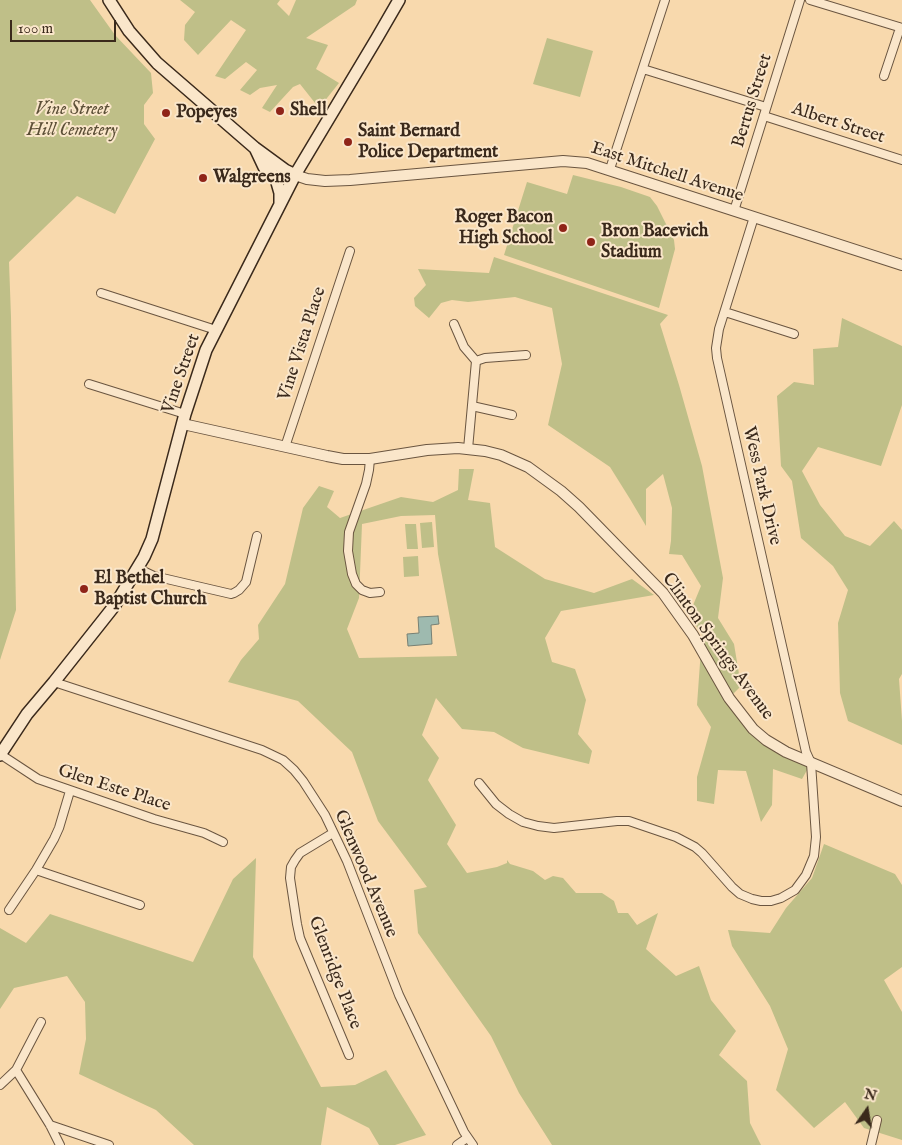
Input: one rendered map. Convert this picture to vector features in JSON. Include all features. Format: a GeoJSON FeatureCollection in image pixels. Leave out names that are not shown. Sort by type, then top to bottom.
{"type":"FeatureCollection","features":[{"type":"Feature","properties":{"kind":"main road"},"geometry":{"type":"LineString","coordinates":[[109,0],[129,31],[150,55],[255,148],[295,175]]}},
{"type":"Feature","properties":{"kind":"main road","name":"Vine Street"},"geometry":{"type":"LineString","coordinates":[[0,754],[26,714],[115,605],[144,557],[152,539],[184,419],[206,350],[295,175],[399,0]]}},
{"type":"Feature","properties":{"kind":"main road"},"geometry":{"type":"LineString","coordinates":[[255,148],[264,166],[276,179],[280,192],[280,204]]}},
{"type":"Feature","properties":{"kind":"street"},"geometry":{"type":"LineString","coordinates":[[610,170],[665,0]]}},
{"type":"Feature","properties":{"kind":"street","name":"Bertus Street"},"geometry":{"type":"LineString","coordinates":[[734,211],[800,0]]}},
{"type":"Feature","properties":{"kind":"street"},"geometry":{"type":"LineString","coordinates":[[810,0],[901,28],[884,76]]}},
{"type":"Feature","properties":{"kind":"street","name":"Albert Street"},"geometry":{"type":"LineString","coordinates":[[643,69],[766,108]]}},
{"type":"Feature","properties":{"kind":"street","name":"Albert Street"},"geometry":{"type":"LineString","coordinates":[[764,116],[902,160]]}},
{"type":"Feature","properties":{"kind":"street","name":"East Mitchell Avenue"},"geometry":{"type":"LineString","coordinates":[[295,175],[325,181],[350,180],[563,161],[587,162],[902,265]]}},
{"type":"Feature","properties":{"kind":"street","name":"Wess Park Drive"},"geometry":{"type":"LineString","coordinates":[[480,783],[496,804],[523,822],[554,828],[629,821],[676,837],[702,853],[732,887],[740,894],[752,899],[771,901],[781,898],[794,890],[806,875],[814,856],[816,837],[811,763],[806,752],[717,358],[719,329],[754,217]]}},
{"type":"Feature","properties":{"kind":"street","name":"Vine Vista Place"},"geometry":{"type":"LineString","coordinates":[[285,447],[350,251]]}},
{"type":"Feature","properties":{"kind":"street"},"geometry":{"type":"LineString","coordinates":[[101,293],[216,330]]}},
{"type":"Feature","properties":{"kind":"street"},"geometry":{"type":"LineString","coordinates":[[724,312],[794,334]]}},
{"type":"Feature","properties":{"kind":"street"},"geometry":{"type":"LineString","coordinates":[[454,324],[464,347],[476,362],[468,449]]}},
{"type":"Feature","properties":{"kind":"street"},"geometry":{"type":"LineString","coordinates":[[476,362],[485,358],[526,355]]}},
{"type":"Feature","properties":{"kind":"street"},"geometry":{"type":"LineString","coordinates":[[89,384],[184,419]]}},
{"type":"Feature","properties":{"kind":"street"},"geometry":{"type":"LineString","coordinates":[[472,406],[512,415]]}},
{"type":"Feature","properties":{"kind":"street","name":"Clinton Springs Avenue"},"geometry":{"type":"LineString","coordinates":[[184,419],[285,447],[327,456],[370,459],[427,450],[468,449],[501,455],[528,467],[579,507],[663,594],[693,635],[729,698],[754,729],[766,740],[780,749],[811,763],[902,801]]}},
{"type":"Feature","properties":{"kind":"street"},"geometry":{"type":"LineString","coordinates":[[370,459],[366,484],[349,532],[348,552],[356,584],[362,590],[370,593],[380,592]]}},
{"type":"Feature","properties":{"kind":"street"},"geometry":{"type":"LineString","coordinates":[[137,568],[154,576],[231,594],[239,590],[246,582],[257,536]]}},
{"type":"Feature","properties":{"kind":"street","name":"Glenwood Avenue"},"geometry":{"type":"LineString","coordinates":[[54,682],[262,750],[283,760],[303,781],[324,815],[347,861],[399,994],[467,1138],[473,1145]]}},
{"type":"Feature","properties":{"kind":"street","name":"Glen Este Place"},"geometry":{"type":"LineString","coordinates":[[0,754],[38,780],[204,834],[223,842]]}},
{"type":"Feature","properties":{"kind":"street"},"geometry":{"type":"LineString","coordinates":[[9,910],[36,870],[56,833],[70,791]]}},
{"type":"Feature","properties":{"kind":"street","name":"Glenridge Place"},"geometry":{"type":"LineString","coordinates":[[333,833],[300,853],[292,867],[290,878],[296,924],[300,938],[349,1055]]}},
{"type":"Feature","properties":{"kind":"street"},"geometry":{"type":"LineString","coordinates":[[36,870],[140,905]]}},
{"type":"Feature","properties":{"kind":"street"},"geometry":{"type":"LineString","coordinates":[[0,1085],[16,1070],[41,1022]]}},
{"type":"Feature","properties":{"kind":"street"},"geometry":{"type":"LineString","coordinates":[[16,1070],[50,1124],[60,1145]]}},
{"type":"Feature","properties":{"kind":"street"},"geometry":{"type":"LineString","coordinates":[[872,1145],[878,1120]]}},
{"type":"Feature","properties":{"kind":"street"},"geometry":{"type":"LineString","coordinates":[[50,1124],[109,1145]]}},
{"type":"Feature","properties":{"kind":"street"},"geometry":{"type":"LineString","coordinates":[[457,1145],[467,1138]]}},
{"type":"Feature","properties":{"kind":"green space","name":"Vine Street Hill Cemetery"},"geometry":{"type":"Polygon","coordinates":[[[0,0],[90,0],[115,35],[151,73],[153,93],[144,105],[144,124],[155,139],[115,214],[77,196],[9,262],[16,610],[0,660],[0,0]]]}},
{"type":"Feature","properties":{"kind":"green space"},"geometry":{"type":"Polygon","coordinates":[[[180,0],[280,0],[277,4],[289,16],[296,0],[357,0],[355,5],[306,38],[328,45],[316,69],[339,83],[319,108],[300,84],[293,87],[270,112],[262,108],[277,85],[260,88],[250,95],[240,90],[257,70],[246,62],[225,79],[215,76],[246,30],[231,20],[198,55],[184,40],[185,25],[195,12],[180,0]]]}},
{"type":"Feature","properties":{"kind":"green space"},"geometry":{"type":"Polygon","coordinates":[[[547,38],[593,51],[580,97],[533,84],[547,38]]]}},
{"type":"Feature","properties":{"kind":"green space","name":"Bron Bacevich Stadium"},"geometry":{"type":"Polygon","coordinates":[[[573,175],[621,187],[650,197],[657,206],[674,240],[675,249],[659,308],[504,255],[527,182],[567,194],[573,175]]]}},
{"type":"Feature","properties":{"kind":"green space"},"geometry":{"type":"Polygon","coordinates":[[[494,257],[668,315],[660,324],[702,466],[723,578],[718,618],[734,644],[741,686],[729,698],[753,729],[811,763],[802,779],[773,769],[772,805],[761,822],[746,771],[718,770],[714,804],[697,801],[697,777],[711,727],[697,705],[702,635],[689,615],[701,586],[682,555],[669,554],[672,508],[663,474],[646,489],[646,526],[610,467],[548,425],[562,364],[552,308],[515,297],[468,302],[452,300],[441,303],[429,318],[415,306],[414,298],[426,285],[418,269],[489,273],[494,257]]]}},
{"type":"Feature","properties":{"kind":"green space"},"geometry":{"type":"Polygon","coordinates":[[[842,318],[902,346],[902,405],[881,466],[818,447],[802,471],[820,505],[845,536],[870,546],[894,521],[902,530],[902,674],[899,679],[902,745],[848,721],[840,693],[838,623],[848,590],[833,566],[801,538],[792,481],[781,466],[777,396],[794,382],[814,385],[813,349],[838,347],[842,318]]]}},
{"type":"Feature","properties":{"kind":"green space"},"geometry":{"type":"Polygon","coordinates":[[[459,469],[474,469],[468,500],[490,503],[495,547],[545,579],[594,593],[632,579],[654,595],[561,611],[545,638],[552,662],[575,669],[586,700],[578,734],[592,751],[589,764],[523,748],[494,732],[462,729],[436,698],[422,735],[439,758],[428,780],[456,825],[447,844],[467,873],[497,867],[507,863],[507,860],[510,864],[533,871],[545,880],[553,876],[563,878],[576,893],[602,893],[614,901],[618,913],[628,913],[637,925],[658,913],[646,949],[676,976],[699,966],[711,1000],[736,1031],[719,1055],[747,1081],[750,1123],[761,1145],[552,1145],[519,1093],[491,1036],[418,933],[414,890],[427,887],[378,821],[352,752],[298,701],[228,682],[241,660],[259,639],[258,625],[285,584],[303,508],[319,486],[334,491],[327,507],[340,518],[401,497],[433,502],[458,490],[459,469]],[[435,515],[401,516],[362,524],[359,598],[347,629],[359,658],[457,656],[438,554],[435,515]]]}},
{"type":"Feature","properties":{"kind":"green space"},"geometry":{"type":"Polygon","coordinates":[[[432,522],[434,547],[422,548],[420,523],[432,522]]]}},
{"type":"Feature","properties":{"kind":"green space"},"geometry":{"type":"Polygon","coordinates":[[[405,524],[416,524],[418,549],[407,549],[405,524]]]}},
{"type":"Feature","properties":{"kind":"green space"},"geometry":{"type":"Polygon","coordinates":[[[418,556],[419,576],[404,577],[403,557],[418,556]]]}},
{"type":"Feature","properties":{"kind":"green space"},"geometry":{"type":"Polygon","coordinates":[[[824,844],[895,874],[902,885],[902,967],[884,980],[902,1012],[902,1140],[864,1128],[845,1102],[814,1128],[776,1090],[788,1049],[770,1006],[732,946],[728,930],[770,933],[786,908],[812,878],[824,844]]]}},
{"type":"Feature","properties":{"kind":"green space"},"geometry":{"type":"Polygon","coordinates":[[[256,858],[253,957],[321,1087],[355,1085],[386,1070],[426,1135],[395,1145],[379,1145],[369,1128],[327,1107],[321,1145],[194,1145],[156,1110],[79,1074],[86,1039],[85,1002],[67,976],[14,988],[0,1009],[0,928],[26,943],[50,914],[193,962],[233,879],[256,858]]]}},
{"type":"Feature","properties":{"kind":"shaded area"},"geometry":{"type":"Polygon","coordinates":[[[438,616],[439,624],[431,625],[432,644],[408,646],[407,634],[419,633],[418,617],[438,616]]]}},
{"type":"Feature","properties":{"kind":"place","name":"Shell"},"geometry":{"type":"Point","coordinates":[280,111]}},
{"type":"Feature","properties":{"kind":"place","name":"Popeyes"},"geometry":{"type":"Point","coordinates":[166,113]}},
{"type":"Feature","properties":{"kind":"place","name":"Saint Bernard Police Department"},"geometry":{"type":"Point","coordinates":[348,142]}},
{"type":"Feature","properties":{"kind":"place","name":"Walgreens"},"geometry":{"type":"Point","coordinates":[203,178]}},
{"type":"Feature","properties":{"kind":"place","name":"Roger Bacon High School"},"geometry":{"type":"Point","coordinates":[563,228]}},
{"type":"Feature","properties":{"kind":"place","name":"Bron Bacevich Stadium"},"geometry":{"type":"Point","coordinates":[591,242]}},
{"type":"Feature","properties":{"kind":"place","name":"El Bethel Baptist Church"},"geometry":{"type":"Point","coordinates":[84,589]}}]}
